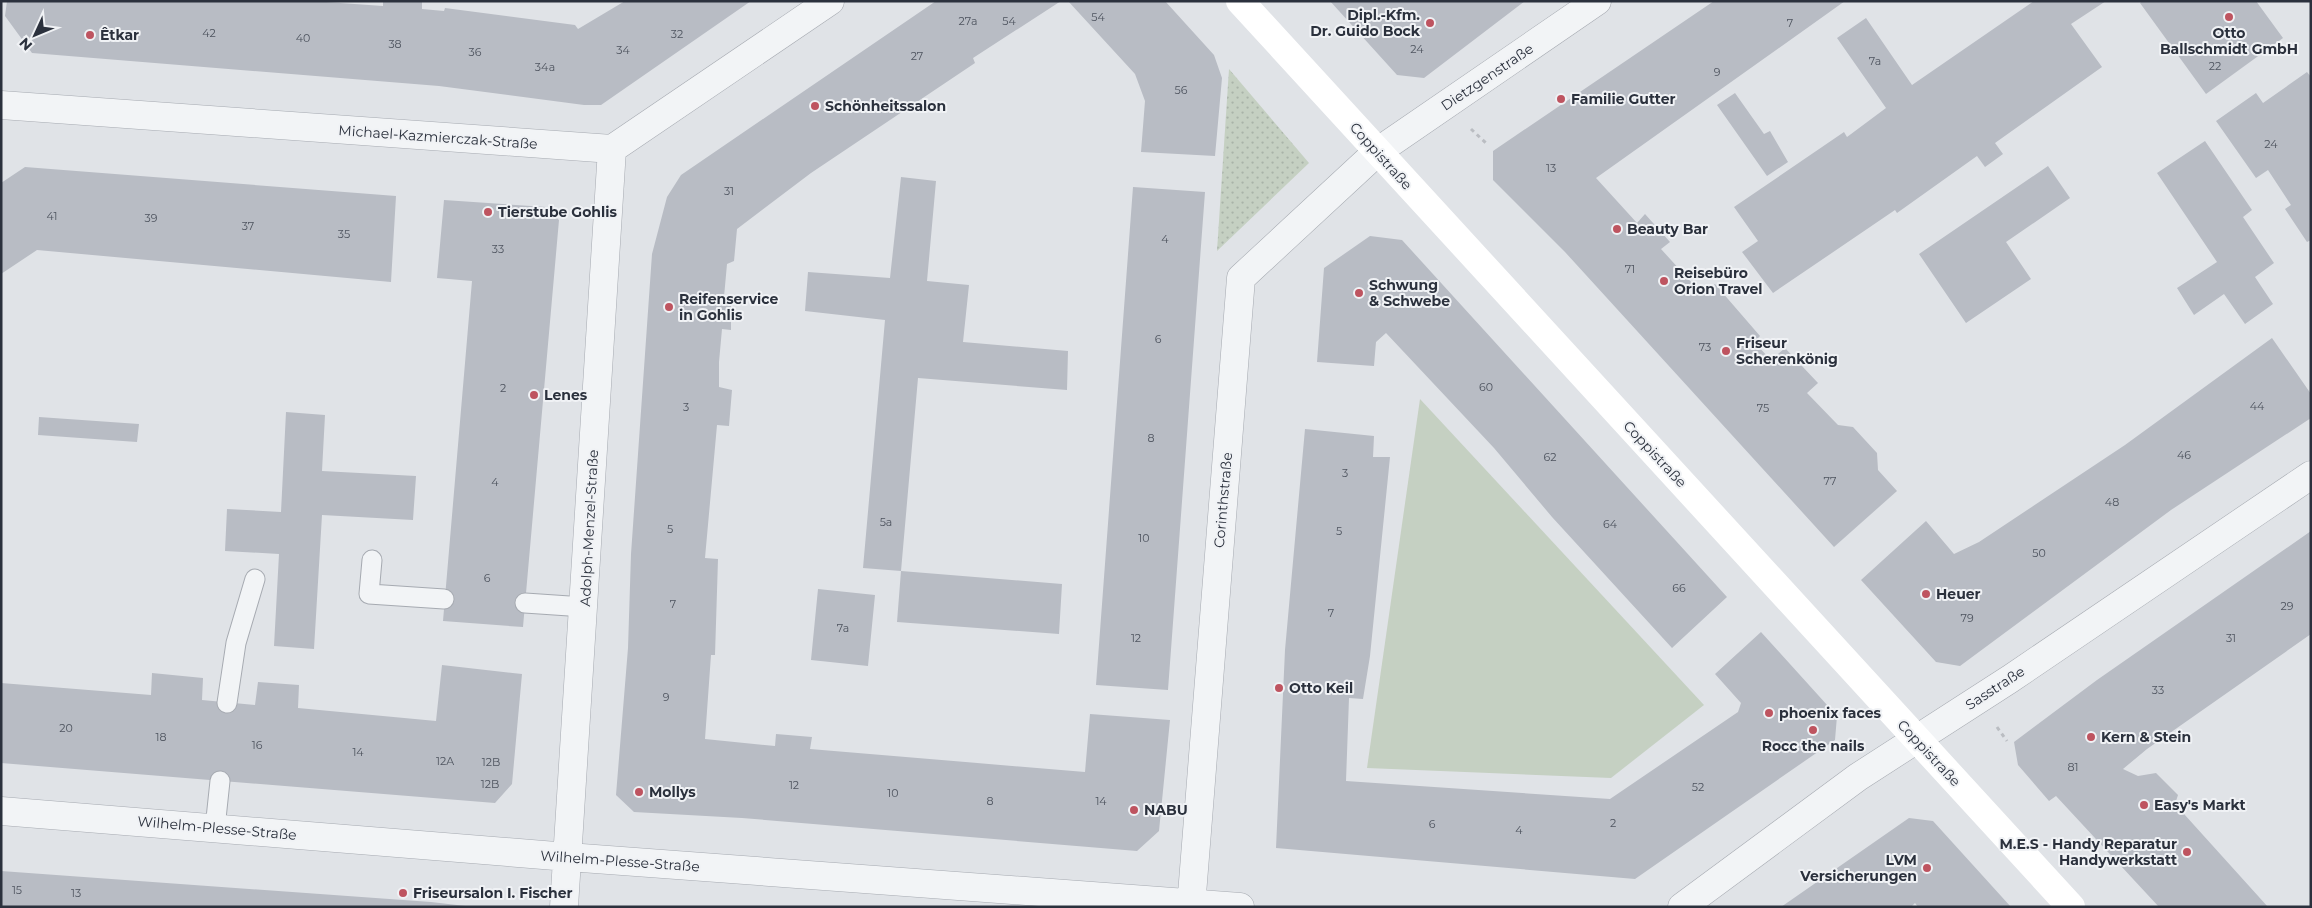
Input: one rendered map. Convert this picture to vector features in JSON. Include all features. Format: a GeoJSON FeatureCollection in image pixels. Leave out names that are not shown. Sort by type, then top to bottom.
{"type":"FeatureCollection","features":[{"type":"Feature","properties":{"kind":"main road","name":"Coppistraße"},"geometry":{"type":"LineString","coordinates":[[1240,1],[2071,907]]}},
{"type":"Feature","properties":{"kind":"street"},"geometry":{"type":"LineString","coordinates":[[612,149],[830,1]]}},
{"type":"Feature","properties":{"kind":"street","name":"Dietzgenstraße"},"geometry":{"type":"LineString","coordinates":[[1377,152],[1597,1]]}},
{"type":"Feature","properties":{"kind":"street","name":"Michael-Kazmierczak-Straße"},"geometry":{"type":"LineString","coordinates":[[1,105],[612,149]]}},
{"type":"Feature","properties":{"kind":"street","name":"Adolph-Menzel-Straße"},"geometry":{"type":"LineString","coordinates":[[564,907],[612,149]]}},
{"type":"Feature","properties":{"kind":"street","name":"Corinthstraße"},"geometry":{"type":"LineString","coordinates":[[1191,905],[1241,278],[1377,152]]}},
{"type":"Feature","properties":{"kind":"street","name":"Sasstraße"},"geometry":{"type":"LineString","coordinates":[[1682,907],[1858,777],[2010,679],[2311,475]]}},
{"type":"Feature","properties":{"kind":"street","name":"Wilhelm-Plesse-Straße"},"geometry":{"type":"LineString","coordinates":[[1,811],[568,857],[1191,905],[1240,907]]}},
{"type":"Feature","properties":{"kind":"lane"},"geometry":{"type":"LineString","coordinates":[[372,560],[369,594],[444,599]]}},
{"type":"Feature","properties":{"kind":"lane"},"geometry":{"type":"LineString","coordinates":[[227,702],[236,643],[255,579]]}},
{"type":"Feature","properties":{"kind":"lane"},"geometry":{"type":"LineString","coordinates":[[525,603],[584,607]]}},
{"type":"Feature","properties":{"kind":"lane"},"geometry":{"type":"LineString","coordinates":[[215,828],[220,781]]}},
{"type":"Feature","properties":{"kind":"green space"},"geometry":{"type":"Polygon","coordinates":[[[1229,69],[1309,163],[1217,251],[1229,69]]]}},
{"type":"Feature","properties":{"kind":"green space"},"geometry":{"type":"Polygon","coordinates":[[[1420,399],[1704,705],[1611,778],[1367,768],[1420,399]]]}},
{"type":"Feature","properties":{"kind":"building"},"geometry":{"type":"Polygon","coordinates":[[[7,1],[312,1],[383,6],[383,1],[422,1],[422,9],[444,11],[445,8],[575,25],[578,29],[625,1],[751,1],[601,105],[584,105],[439,86],[32,53],[5,16],[7,1]]]}},
{"type":"Feature","properties":{"kind":"building"},"geometry":{"type":"Polygon","coordinates":[[[936,1],[1061,1],[973,58],[975,63],[811,173],[737,229],[734,261],[727,264],[724,297],[731,298],[731,330],[722,329],[719,362],[719,387],[732,390],[729,426],[717,425],[705,558],[718,559],[715,655],[711,655],[705,739],[775,746],[776,734],[812,737],[810,749],[1085,772],[1090,714],[1170,720],[1159,831],[1137,851],[742,818],[634,812],[616,795],[628,648],[631,554],[652,254],[667,197],[681,175],[936,1]]]}},
{"type":"Feature","properties":{"kind":"building"},"geometry":{"type":"Polygon","coordinates":[[[1068,1],[1165,1],[1214,55],[1222,78],[1215,156],[1141,152],[1145,101],[1135,74],[1068,1]]]}},
{"type":"Feature","properties":{"kind":"building"},"geometry":{"type":"Polygon","coordinates":[[[1330,1],[1525,1],[1424,78],[1397,75],[1330,1]]]}},
{"type":"Feature","properties":{"kind":"building"},"geometry":{"type":"Polygon","coordinates":[[[1714,1],[1845,1],[1596,178],[1637,223],[1645,214],[1670,242],[1661,249],[1702,294],[1715,284],[1760,336],[1754,342],[1771,360],[1785,348],[1818,383],[1807,393],[1838,425],[1853,427],[1877,453],[1878,470],[1897,491],[1834,547],[1565,252],[1493,180],[1493,151],[1714,1]]]}},
{"type":"Feature","properties":{"kind":"building"},"geometry":{"type":"Polygon","coordinates":[[[2034,1],[2106,1],[2071,24],[2102,67],[1995,143],[2003,154],[1985,167],[1977,156],[1897,213],[1895,210],[1773,293],[1742,252],[1758,241],[1734,207],[1844,132],[1847,137],[1886,108],[1837,38],[1866,18],[1912,85],[2034,1]]]}},
{"type":"Feature","properties":{"kind":"building"},"geometry":{"type":"Polygon","coordinates":[[[2142,1],[2256,1],[2283,38],[2206,94],[2140,3],[2142,1]]]}},
{"type":"Feature","properties":{"kind":"building"},"geometry":{"type":"Polygon","coordinates":[[[2307,72],[2311,77],[2311,240],[2307,242],[2285,209],[2291,205],[2268,170],[2256,178],[2216,121],[2256,93],[2263,103],[2307,72]]]}},
{"type":"Feature","properties":{"kind":"building"},"geometry":{"type":"Polygon","coordinates":[[[1735,93],[1764,134],[1770,131],[1788,162],[1767,176],[1717,105],[1735,93]]]}},
{"type":"Feature","properties":{"kind":"building"},"geometry":{"type":"Polygon","coordinates":[[[2205,141],[2252,210],[2243,217],[2274,263],[2255,277],[2273,304],[2245,324],[2224,294],[2194,315],[2177,288],[2217,262],[2157,173],[2205,141]]]}},
{"type":"Feature","properties":{"kind":"building"},"geometry":{"type":"Polygon","coordinates":[[[2048,166],[2070,198],[2006,242],[2031,279],[1966,323],[1919,254],[2048,166]]]}},
{"type":"Feature","properties":{"kind":"building"},"geometry":{"type":"Polygon","coordinates":[[[25,167],[396,196],[391,282],[37,250],[1,274],[1,183],[25,167]]]}},
{"type":"Feature","properties":{"kind":"building"},"geometry":{"type":"Polygon","coordinates":[[[901,177],[936,181],[927,281],[969,285],[963,342],[1068,351],[1067,390],[918,378],[901,571],[863,568],[885,320],[805,311],[808,272],[890,278],[901,177]]]}},
{"type":"Feature","properties":{"kind":"building"},"geometry":{"type":"Polygon","coordinates":[[[1133,187],[1205,192],[1168,690],[1096,685],[1133,187]]]}},
{"type":"Feature","properties":{"kind":"building"},"geometry":{"type":"Polygon","coordinates":[[[444,200],[546,207],[559,220],[523,627],[443,621],[472,281],[437,278],[444,200]]]}},
{"type":"Feature","properties":{"kind":"building"},"geometry":{"type":"Polygon","coordinates":[[[1370,236],[1402,240],[1727,597],[1672,648],[1552,517],[1494,448],[1386,333],[1376,342],[1374,366],[1317,362],[1324,268],[1370,236]]]}},
{"type":"Feature","properties":{"kind":"building"},"geometry":{"type":"Polygon","coordinates":[[[2272,338],[2311,394],[2311,418],[2171,510],[1960,666],[1936,662],[1861,580],[1926,521],[1954,554],[1979,542],[2125,445],[2272,338]]]}},
{"type":"Feature","properties":{"kind":"building"},"geometry":{"type":"Polygon","coordinates":[[[286,412],[325,415],[322,471],[416,476],[413,520],[322,515],[314,649],[274,646],[279,554],[225,551],[227,509],[281,512],[286,412]]]}},
{"type":"Feature","properties":{"kind":"building"},"geometry":{"type":"Polygon","coordinates":[[[39,417],[139,424],[137,442],[38,435],[39,417]]]}},
{"type":"Feature","properties":{"kind":"building"},"geometry":{"type":"Polygon","coordinates":[[[1305,429],[1374,436],[1373,457],[1390,457],[1370,656],[1363,699],[1349,698],[1346,781],[1610,799],[1738,712],[1741,703],[1715,674],[1761,632],[1837,716],[1835,740],[1635,879],[1276,848],[1285,650],[1305,429]]]}},
{"type":"Feature","properties":{"kind":"building"},"geometry":{"type":"Polygon","coordinates":[[[2311,531],[2311,634],[2147,749],[2123,769],[2138,776],[2156,773],[2178,795],[2175,804],[2268,907],[2159,907],[2056,796],[2049,801],[2018,765],[2014,742],[2097,680],[2311,531]]]}},
{"type":"Feature","properties":{"kind":"building"},"geometry":{"type":"Polygon","coordinates":[[[901,571],[1062,584],[1059,634],[897,622],[901,571]]]}},
{"type":"Feature","properties":{"kind":"building"},"geometry":{"type":"Polygon","coordinates":[[[818,589],[875,595],[868,666],[811,660],[818,589]]]}},
{"type":"Feature","properties":{"kind":"building"},"geometry":{"type":"Polygon","coordinates":[[[442,665],[522,674],[512,784],[495,803],[1,763],[1,683],[151,695],[152,673],[203,678],[202,700],[255,705],[258,682],[299,685],[298,708],[436,721],[442,665]]]}},
{"type":"Feature","properties":{"kind":"building"},"geometry":{"type":"Polygon","coordinates":[[[1909,818],[1933,821],[2011,907],[1918,907],[1915,903],[1911,907],[1781,907],[1909,818]]]}},
{"type":"Feature","properties":{"kind":"building"},"geometry":{"type":"Polygon","coordinates":[[[1,871],[431,902],[474,907],[1,907],[1,871]]]}},
{"type":"Feature","properties":{"kind":"place","name":"Otto Ballschmidt GmbH"},"geometry":{"type":"Point","coordinates":[2229,17]}},
{"type":"Feature","properties":{"kind":"place","name":"Dipl.-Kfm. Dr. Guido Bock"},"geometry":{"type":"Point","coordinates":[1430,23]}},
{"type":"Feature","properties":{"kind":"place","name":"Êtkar"},"geometry":{"type":"Point","coordinates":[90,35]}},
{"type":"Feature","properties":{"kind":"place","name":"Familie Gutter"},"geometry":{"type":"Point","coordinates":[1561,99]}},
{"type":"Feature","properties":{"kind":"place","name":"Schönheitssalon"},"geometry":{"type":"Point","coordinates":[815,106]}},
{"type":"Feature","properties":{"kind":"place","name":"Tierstube Gohlis"},"geometry":{"type":"Point","coordinates":[488,212]}},
{"type":"Feature","properties":{"kind":"place","name":"Beauty Bar"},"geometry":{"type":"Point","coordinates":[1617,229]}},
{"type":"Feature","properties":{"kind":"place","name":"Reisebüro Orion Travel"},"geometry":{"type":"Point","coordinates":[1664,281]}},
{"type":"Feature","properties":{"kind":"place","name":"Schwung & Schwebe"},"geometry":{"type":"Point","coordinates":[1359,293]}},
{"type":"Feature","properties":{"kind":"place","name":"Reifenservice in Gohlis"},"geometry":{"type":"Point","coordinates":[669,307]}},
{"type":"Feature","properties":{"kind":"place","name":"Friseur Scherenkönig"},"geometry":{"type":"Point","coordinates":[1726,351]}},
{"type":"Feature","properties":{"kind":"place","name":"Lenes"},"geometry":{"type":"Point","coordinates":[534,395]}},
{"type":"Feature","properties":{"kind":"place","name":"Heuer"},"geometry":{"type":"Point","coordinates":[1926,594]}},
{"type":"Feature","properties":{"kind":"place","name":"Otto Keil"},"geometry":{"type":"Point","coordinates":[1279,688]}},
{"type":"Feature","properties":{"kind":"place","name":"phoenix faces"},"geometry":{"type":"Point","coordinates":[1769,713]}},
{"type":"Feature","properties":{"kind":"place","name":"Rocc the nails"},"geometry":{"type":"Point","coordinates":[1813,730]}},
{"type":"Feature","properties":{"kind":"place","name":"Kern & Stein"},"geometry":{"type":"Point","coordinates":[2091,737]}},
{"type":"Feature","properties":{"kind":"place","name":"Mollys"},"geometry":{"type":"Point","coordinates":[639,792]}},
{"type":"Feature","properties":{"kind":"place","name":"Easy's Markt"},"geometry":{"type":"Point","coordinates":[2144,805]}},
{"type":"Feature","properties":{"kind":"place","name":"NABU"},"geometry":{"type":"Point","coordinates":[1134,810]}},
{"type":"Feature","properties":{"kind":"place","name":"M.E.S - Handy Reparatur Handywerkstatt"},"geometry":{"type":"Point","coordinates":[2187,852]}},
{"type":"Feature","properties":{"kind":"place","name":"LVM Versicherungen"},"geometry":{"type":"Point","coordinates":[1927,868]}},
{"type":"Feature","properties":{"kind":"place","name":"Friseursalon I. Fischer"},"geometry":{"type":"Point","coordinates":[403,893]}}]}
